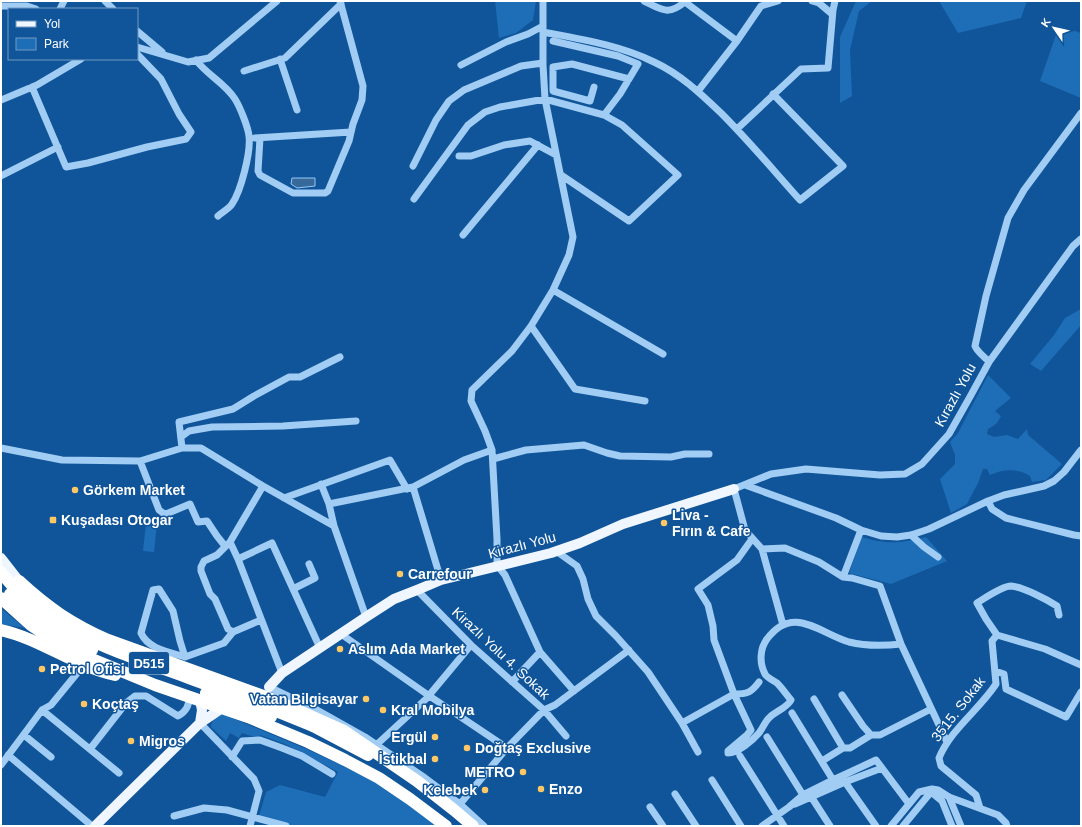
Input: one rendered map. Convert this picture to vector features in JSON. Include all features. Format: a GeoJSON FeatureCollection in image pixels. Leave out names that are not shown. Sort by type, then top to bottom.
{"type":"FeatureCollection","features":[{"type":"Feature","properties":{"kind":"highway","name":"D515"},"geometry":{"type":"LineString","coordinates":[[3,571],[21,594],[62,626],[82,637],[117,652],[256,703],[365,754],[392,770],[437,802],[466,826]]}},
{"type":"Feature","properties":{"kind":"highway"},"geometry":{"type":"LineString","coordinates":[[19,581],[45,605],[85,630],[108,640],[277,701],[344,731],[374,747],[473,826]]}},
{"type":"Feature","properties":{"kind":"highway","name":"D515"},"geometry":{"type":"LineString","coordinates":[[1,585],[35,617],[76,643],[114,659],[279,720],[311,730],[412,794],[451,826]]}},
{"type":"Feature","properties":{"kind":"highway"},"geometry":{"type":"LineString","coordinates":[[1,597],[30,625],[70,650],[155,685],[195,698],[278,729],[346,760],[379,778],[410,798],[446,826]]}},
{"type":"Feature","properties":{"kind":"highway"},"geometry":{"type":"LineString","coordinates":[[30,625],[28,615],[31,610],[38,605],[45,605]]}},
{"type":"Feature","properties":{"kind":"highway"},"geometry":{"type":"LineString","coordinates":[[1,630],[26,637],[83,666],[99,672],[155,685]]}},
{"type":"Feature","properties":{"kind":"main road","name":"Kirazlı Yolu"},"geometry":{"type":"LineString","coordinates":[[269,687],[282,673],[394,599],[441,580],[556,551],[580,543],[623,524],[734,489]]}},
{"type":"Feature","properties":{"kind":"main road"},"geometry":{"type":"LineString","coordinates":[[1,558],[3,571],[19,581],[17,586],[11,592],[1,597]]}},
{"type":"Feature","properties":{"kind":"main road"},"geometry":{"type":"LineString","coordinates":[[240,688],[257,689],[269,687],[270,696],[277,701]]}},
{"type":"Feature","properties":{"kind":"main road"},"geometry":{"type":"LineString","coordinates":[[195,698],[202,710],[200,723]]}},
{"type":"Feature","properties":{"kind":"main road"},"geometry":{"type":"LineString","coordinates":[[95,826],[200,723],[222,708]]}},
{"type":"Feature","properties":{"kind":"street"},"geometry":{"type":"LineString","coordinates":[[138,47],[188,62],[209,58],[277,1]]}},
{"type":"Feature","properties":{"kind":"street"},"geometry":{"type":"LineString","coordinates":[[543,1],[543,63],[545,99],[572,237],[569,255],[552,290],[531,326],[512,351],[472,390],[471,401],[492,450],[497,565],[505,575],[540,652],[574,691]]}},
{"type":"Feature","properties":{"kind":"street"},"geometry":{"type":"LineString","coordinates":[[644,1],[664,11],[673,10],[685,2],[737,41]]}},
{"type":"Feature","properties":{"kind":"street"},"geometry":{"type":"LineString","coordinates":[[698,91],[737,41],[761,6],[778,1]]}},
{"type":"Feature","properties":{"kind":"street"},"geometry":{"type":"LineString","coordinates":[[812,1],[819,3],[832,14]]}},
{"type":"Feature","properties":{"kind":"street"},"geometry":{"type":"LineString","coordinates":[[737,130],[773,94],[801,69],[828,68],[832,14],[835,1]]}},
{"type":"Feature","properties":{"kind":"street"},"geometry":{"type":"LineString","coordinates":[[244,71],[285,58],[340,3],[363,86],[362,100],[349,142],[329,189],[325,193],[293,192],[260,175],[258,171],[260,138]]}},
{"type":"Feature","properties":{"kind":"street"},"geometry":{"type":"LineString","coordinates":[[1,6],[27,6],[33,8]]}},
{"type":"Feature","properties":{"kind":"street"},"geometry":{"type":"LineString","coordinates":[[461,65],[506,42],[543,29],[627,51],[654,62],[698,91],[737,130],[800,200],[843,166],[773,94]]}},
{"type":"Feature","properties":{"kind":"street"},"geometry":{"type":"LineString","coordinates":[[138,32],[165,55]]}},
{"type":"Feature","properties":{"kind":"street"},"geometry":{"type":"LineString","coordinates":[[553,40],[618,56],[638,64],[620,94],[604,115]]}},
{"type":"Feature","properties":{"kind":"street"},"geometry":{"type":"LineString","coordinates":[[32,87],[66,167],[186,139],[191,132],[179,114],[161,79],[138,55]]}},
{"type":"Feature","properties":{"kind":"street"},"geometry":{"type":"LineString","coordinates":[[280,59],[297,110]]}},
{"type":"Feature","properties":{"kind":"street"},"geometry":{"type":"LineString","coordinates":[[1,100],[32,87],[79,60]]}},
{"type":"Feature","properties":{"kind":"street"},"geometry":{"type":"LineString","coordinates":[[196,60],[201,67],[222,85],[236,100],[247,126],[249,137],[249,148],[240,189],[231,205],[218,216]]}},
{"type":"Feature","properties":{"kind":"street"},"geometry":{"type":"LineString","coordinates":[[413,166],[436,120],[449,101],[464,90],[520,66],[543,63]]}},
{"type":"Feature","properties":{"kind":"street"},"geometry":{"type":"LineString","coordinates":[[594,87],[590,101],[553,91],[553,67],[572,64],[629,79]]}},
{"type":"Feature","properties":{"kind":"street"},"geometry":{"type":"LineString","coordinates":[[414,199],[468,125],[476,118],[485,112],[500,107],[545,99],[604,115],[622,125],[678,175],[629,221],[561,175]]}},
{"type":"Feature","properties":{"kind":"street"},"geometry":{"type":"LineString","coordinates":[[989,362],[976,350],[974,346],[1008,218],[1024,190],[1081,113]]}},
{"type":"Feature","properties":{"kind":"street"},"geometry":{"type":"LineString","coordinates":[[249,137],[260,138],[351,132]]}},
{"type":"Feature","properties":{"kind":"street"},"geometry":{"type":"LineString","coordinates":[[459,156],[471,156],[504,145],[530,141],[556,155]]}},
{"type":"Feature","properties":{"kind":"street"},"geometry":{"type":"LineString","coordinates":[[463,235],[538,145]]}},
{"type":"Feature","properties":{"kind":"street"},"geometry":{"type":"LineString","coordinates":[[1,176],[58,147]]}},
{"type":"Feature","properties":{"kind":"street","name":"Kırazlı Yolu"},"geometry":{"type":"LineString","coordinates":[[734,489],[771,474],[806,469],[880,475],[905,474],[922,464],[949,434],[989,362],[1073,246],[1081,239]]}},
{"type":"Feature","properties":{"kind":"street"},"geometry":{"type":"LineString","coordinates":[[552,290],[663,354]]}},
{"type":"Feature","properties":{"kind":"street"},"geometry":{"type":"LineString","coordinates":[[531,326],[575,389],[645,401]]}},
{"type":"Feature","properties":{"kind":"street"},"geometry":{"type":"LineString","coordinates":[[182,448],[179,422],[233,409],[290,377],[300,377],[340,358]]}},
{"type":"Feature","properties":{"kind":"street"},"geometry":{"type":"LineString","coordinates":[[181,437],[189,431],[212,428],[284,426],[356,421]]}},
{"type":"Feature","properties":{"kind":"street"},"geometry":{"type":"LineString","coordinates":[[493,459],[526,450],[584,445],[620,456],[671,458],[685,454],[709,454]]}},
{"type":"Feature","properties":{"kind":"street"},"geometry":{"type":"LineString","coordinates":[[1,448],[62,460],[140,461],[182,448],[201,448],[263,486],[334,526]]}},
{"type":"Feature","properties":{"kind":"street"},"geometry":{"type":"LineString","coordinates":[[329,504],[410,488],[464,460],[492,450]]}},
{"type":"Feature","properties":{"kind":"street"},"geometry":{"type":"LineString","coordinates":[[745,485],[836,518],[861,530],[880,536],[897,537],[911,535],[929,529],[1004,495],[1044,486],[1054,481],[1064,472],[1080,452]]}},
{"type":"Feature","properties":{"kind":"street"},"geometry":{"type":"LineString","coordinates":[[284,498],[390,460],[410,488],[441,580]]}},
{"type":"Feature","properties":{"kind":"street"},"geometry":{"type":"LineString","coordinates":[[140,461],[159,510],[166,514],[190,504],[198,522],[207,521],[217,536],[228,544],[238,559],[282,673]]}},
{"type":"Feature","properties":{"kind":"street"},"geometry":{"type":"LineString","coordinates":[[321,484],[366,617]]}},
{"type":"Feature","properties":{"kind":"street"},"geometry":{"type":"LineString","coordinates":[[233,632],[228,629],[215,599],[210,594],[201,567],[204,561],[217,555],[228,544],[263,486]]}},
{"type":"Feature","properties":{"kind":"street"},"geometry":{"type":"LineString","coordinates":[[734,489],[745,530],[762,549],[783,624]]}},
{"type":"Feature","properties":{"kind":"street"},"geometry":{"type":"LineString","coordinates":[[988,501],[992,509],[1006,518],[1081,536]]}},
{"type":"Feature","properties":{"kind":"street"},"geometry":{"type":"LineString","coordinates":[[842,577],[861,530]]}},
{"type":"Feature","properties":{"kind":"street"},"geometry":{"type":"LineString","coordinates":[[911,535],[938,557]]}},
{"type":"Feature","properties":{"kind":"street"},"geometry":{"type":"LineString","coordinates":[[752,539],[737,560],[698,589],[708,605],[713,626],[714,640],[734,694],[751,730],[728,751],[728,753],[730,754],[758,734],[769,718],[789,704],[791,700],[778,684],[765,674],[761,658],[762,645],[773,631],[783,624],[797,622],[808,623],[849,642],[890,646],[901,644]]}},
{"type":"Feature","properties":{"kind":"street"},"geometry":{"type":"LineString","coordinates":[[238,559],[272,543],[320,648]]}},
{"type":"Feature","properties":{"kind":"street"},"geometry":{"type":"LineString","coordinates":[[762,549],[785,548],[819,562],[842,577],[852,578],[880,586],[901,644],[947,742]]}},
{"type":"Feature","properties":{"kind":"street"},"geometry":{"type":"LineString","coordinates":[[556,551],[577,566],[583,579],[588,599],[596,616],[648,672],[682,723],[698,752]]}},
{"type":"Feature","properties":{"kind":"street"},"geometry":{"type":"LineString","coordinates":[[293,589],[315,578],[309,564]]}},
{"type":"Feature","properties":{"kind":"street"},"geometry":{"type":"LineString","coordinates":[[1059,615],[1057,606],[1048,600],[1010,586],[995,592],[977,603],[997,635],[1045,649],[1081,665]]}},
{"type":"Feature","properties":{"kind":"street"},"geometry":{"type":"LineString","coordinates":[[185,657],[178,635],[173,611],[159,589],[153,590],[141,633],[143,639],[148,644],[156,648],[185,657],[224,643],[233,632],[261,620]]}},
{"type":"Feature","properties":{"kind":"street","name":"Kirazlı Yolu 4. Sokak"},"geometry":{"type":"LineString","coordinates":[[417,590],[471,645],[544,710],[566,736]]}},
{"type":"Feature","properties":{"kind":"street"},"geometry":{"type":"LineString","coordinates":[[341,634],[428,695],[508,748]]}},
{"type":"Feature","properties":{"kind":"street","name":"3515. Sokak"},"geometry":{"type":"LineString","coordinates":[[980,808],[976,795],[941,766],[939,758],[947,742],[991,692],[996,684],[992,641],[997,635]]}},
{"type":"Feature","properties":{"kind":"street"},"geometry":{"type":"LineString","coordinates":[[374,747],[426,699],[471,645]]}},
{"type":"Feature","properties":{"kind":"street"},"geometry":{"type":"LineString","coordinates":[[460,804],[508,748],[544,710],[555,705],[629,650]]}},
{"type":"Feature","properties":{"kind":"street"},"geometry":{"type":"LineString","coordinates":[[512,682],[540,652]]}},
{"type":"Feature","properties":{"kind":"street"},"geometry":{"type":"LineString","coordinates":[[1,765],[42,710],[51,705],[83,666]]}},
{"type":"Feature","properties":{"kind":"street"},"geometry":{"type":"LineString","coordinates":[[995,671],[1004,674],[1006,689],[1066,717],[1081,692]]}},
{"type":"Feature","properties":{"kind":"street"},"geometry":{"type":"LineString","coordinates":[[682,723],[734,694],[744,694],[753,690],[759,682]]}},
{"type":"Feature","properties":{"kind":"street"},"geometry":{"type":"LineString","coordinates":[[269,687],[346,726],[374,747],[425,778],[460,804],[484,826]]}},
{"type":"Feature","properties":{"kind":"street"},"geometry":{"type":"LineString","coordinates":[[842,695],[871,735]]}},
{"type":"Feature","properties":{"kind":"street"},"geometry":{"type":"LineString","coordinates":[[90,749],[126,703],[135,696],[146,696],[178,716],[185,712],[195,698]]}},
{"type":"Feature","properties":{"kind":"street"},"geometry":{"type":"LineString","coordinates":[[814,699],[844,748]]}},
{"type":"Feature","properties":{"kind":"street"},"geometry":{"type":"LineString","coordinates":[[822,761],[844,748],[850,748],[871,735],[880,736],[931,709]]}},
{"type":"Feature","properties":{"kind":"street"},"geometry":{"type":"LineString","coordinates":[[42,710],[119,773]]}},
{"type":"Feature","properties":{"kind":"street"},"geometry":{"type":"LineString","coordinates":[[792,713],[833,780]]}},
{"type":"Feature","properties":{"kind":"street"},"geometry":{"type":"LineString","coordinates":[[200,723],[254,779],[259,791],[250,826]]}},
{"type":"Feature","properties":{"kind":"street"},"geometry":{"type":"LineString","coordinates":[[24,735],[51,756]]}},
{"type":"Feature","properties":{"kind":"street"},"geometry":{"type":"LineString","coordinates":[[767,737],[803,795]]}},
{"type":"Feature","properties":{"kind":"street"},"geometry":{"type":"LineString","coordinates":[[232,757],[242,741],[260,740],[302,756],[332,774]]}},
{"type":"Feature","properties":{"kind":"street"},"geometry":{"type":"LineString","coordinates":[[8,755],[92,826]]}},
{"type":"Feature","properties":{"kind":"street"},"geometry":{"type":"LineString","coordinates":[[740,756],[784,826]]}},
{"type":"Feature","properties":{"kind":"street"},"geometry":{"type":"LineString","coordinates":[[762,826],[803,795],[876,760],[909,804]]}},
{"type":"Feature","properties":{"kind":"street"},"geometry":{"type":"LineString","coordinates":[[789,807],[845,782],[882,768]]}},
{"type":"Feature","properties":{"kind":"street"},"geometry":{"type":"LineString","coordinates":[[712,780],[741,826]]}},
{"type":"Feature","properties":{"kind":"street"},"geometry":{"type":"LineString","coordinates":[[845,782],[876,826]]}},
{"type":"Feature","properties":{"kind":"street"},"geometry":{"type":"LineString","coordinates":[[891,826],[919,792],[932,789],[938,790],[949,797],[998,815],[1007,826]]}},
{"type":"Feature","properties":{"kind":"street"},"geometry":{"type":"LineString","coordinates":[[900,816],[906,825],[931,792],[942,801],[952,826]]}},
{"type":"Feature","properties":{"kind":"street"},"geometry":{"type":"LineString","coordinates":[[675,794],[696,826]]}},
{"type":"Feature","properties":{"kind":"street"},"geometry":{"type":"LineString","coordinates":[[942,801],[949,797]]}},
{"type":"Feature","properties":{"kind":"street"},"geometry":{"type":"LineString","coordinates":[[949,797],[961,826]]}},
{"type":"Feature","properties":{"kind":"street"},"geometry":{"type":"LineString","coordinates":[[812,798],[830,826]]}},
{"type":"Feature","properties":{"kind":"street"},"geometry":{"type":"LineString","coordinates":[[650,807],[663,826]]}},
{"type":"Feature","properties":{"kind":"street"},"geometry":{"type":"LineString","coordinates":[[174,816],[204,808],[227,810],[286,826]]}},
{"type":"Feature","properties":{"kind":"green space"},"geometry":{"type":"Polygon","coordinates":[[[495,1],[536,1],[533,20],[516,33],[499,38],[495,1]]]}},
{"type":"Feature","properties":{"kind":"green space"},"geometry":{"type":"Polygon","coordinates":[[[856,1],[872,1],[859,11],[850,50],[852,96],[840,103],[840,37],[856,1]]]}},
{"type":"Feature","properties":{"kind":"green space"},"geometry":{"type":"Polygon","coordinates":[[[939,1],[1027,1],[1021,18],[958,33],[939,1]]]}},
{"type":"Feature","properties":{"kind":"green space"},"geometry":{"type":"Polygon","coordinates":[[[1059,26],[1081,33],[1081,98],[1040,81],[1059,26]]]}},
{"type":"Feature","properties":{"kind":"green space"},"geometry":{"type":"Polygon","coordinates":[[[1081,309],[1081,325],[1041,371],[1030,364],[1054,335],[1065,318],[1081,309]]]}},
{"type":"Feature","properties":{"kind":"green space"},"geometry":{"type":"Polygon","coordinates":[[[988,375],[1011,398],[995,411],[1001,416],[996,424],[988,429],[987,434],[994,437],[1007,435],[1018,439],[1027,429],[1028,435],[1062,464],[1046,480],[1032,482],[1030,476],[1025,473],[1010,470],[990,475],[987,469],[983,469],[978,483],[967,504],[951,513],[940,479],[955,464],[955,455],[950,442],[958,433],[988,375]]]}},
{"type":"Feature","properties":{"kind":"green space"},"geometry":{"type":"Polygon","coordinates":[[[146,523],[157,524],[154,552],[143,551],[146,523]]]}},
{"type":"Feature","properties":{"kind":"green space"},"geometry":{"type":"Polygon","coordinates":[[[862,537],[871,540],[894,542],[909,541],[926,537],[947,561],[891,584],[849,573],[862,537]]]}},
{"type":"Feature","properties":{"kind":"green space"},"geometry":{"type":"Polygon","coordinates":[[[1,609],[4,611],[25,628],[1,624],[1,609]]]}},
{"type":"Feature","properties":{"kind":"green space"},"geometry":{"type":"Polygon","coordinates":[[[223,714],[319,754],[356,772],[391,792],[437,826],[294,826],[259,816],[266,792],[280,785],[325,797],[338,772],[285,744],[260,735],[258,738],[242,733],[239,738],[230,733],[226,741],[211,727],[215,718],[223,714]]]}},
{"type":"Feature","properties":{"kind":"shaded area"},"geometry":{"type":"Polygon","coordinates":[[[292,178],[315,178],[315,186],[297,188],[291,184],[292,178]]]}},
{"type":"Feature","properties":{"kind":"place","name":"Görkem Market"},"geometry":{"type":"Point","coordinates":[75,490]}},
{"type":"Feature","properties":{"kind":"place","name":"Kuşadası Otogar"},"geometry":{"type":"Point","coordinates":[53,520]}},
{"type":"Feature","properties":{"kind":"place","name":"Liva - Fırın & Cafe"},"geometry":{"type":"Point","coordinates":[664,523]}},
{"type":"Feature","properties":{"kind":"place","name":"Carrefour"},"geometry":{"type":"Point","coordinates":[400,574]}},
{"type":"Feature","properties":{"kind":"place","name":"Aslım Ada Market"},"geometry":{"type":"Point","coordinates":[340,649]}},
{"type":"Feature","properties":{"kind":"place","name":"Petrol Ofisi"},"geometry":{"type":"Point","coordinates":[42,669]}},
{"type":"Feature","properties":{"kind":"place","name":"Vatan Bilgisayar"},"geometry":{"type":"Point","coordinates":[366,699]}},
{"type":"Feature","properties":{"kind":"place","name":"Koçtaş"},"geometry":{"type":"Point","coordinates":[84,704]}},
{"type":"Feature","properties":{"kind":"place","name":"Kral Mobilya"},"geometry":{"type":"Point","coordinates":[383,710]}},
{"type":"Feature","properties":{"kind":"place","name":"Ergül"},"geometry":{"type":"Point","coordinates":[435,737]}},
{"type":"Feature","properties":{"kind":"place","name":"Migros"},"geometry":{"type":"Point","coordinates":[131,741]}},
{"type":"Feature","properties":{"kind":"place","name":"Doğtaş Exclusive"},"geometry":{"type":"Point","coordinates":[467,748]}},
{"type":"Feature","properties":{"kind":"place","name":"İstikbal"},"geometry":{"type":"Point","coordinates":[435,759]}},
{"type":"Feature","properties":{"kind":"place","name":"METRO"},"geometry":{"type":"Point","coordinates":[523,772]}},
{"type":"Feature","properties":{"kind":"place","name":"Enzo"},"geometry":{"type":"Point","coordinates":[541,789]}},
{"type":"Feature","properties":{"kind":"place","name":"Kelebek"},"geometry":{"type":"Point","coordinates":[485,790]}}]}
